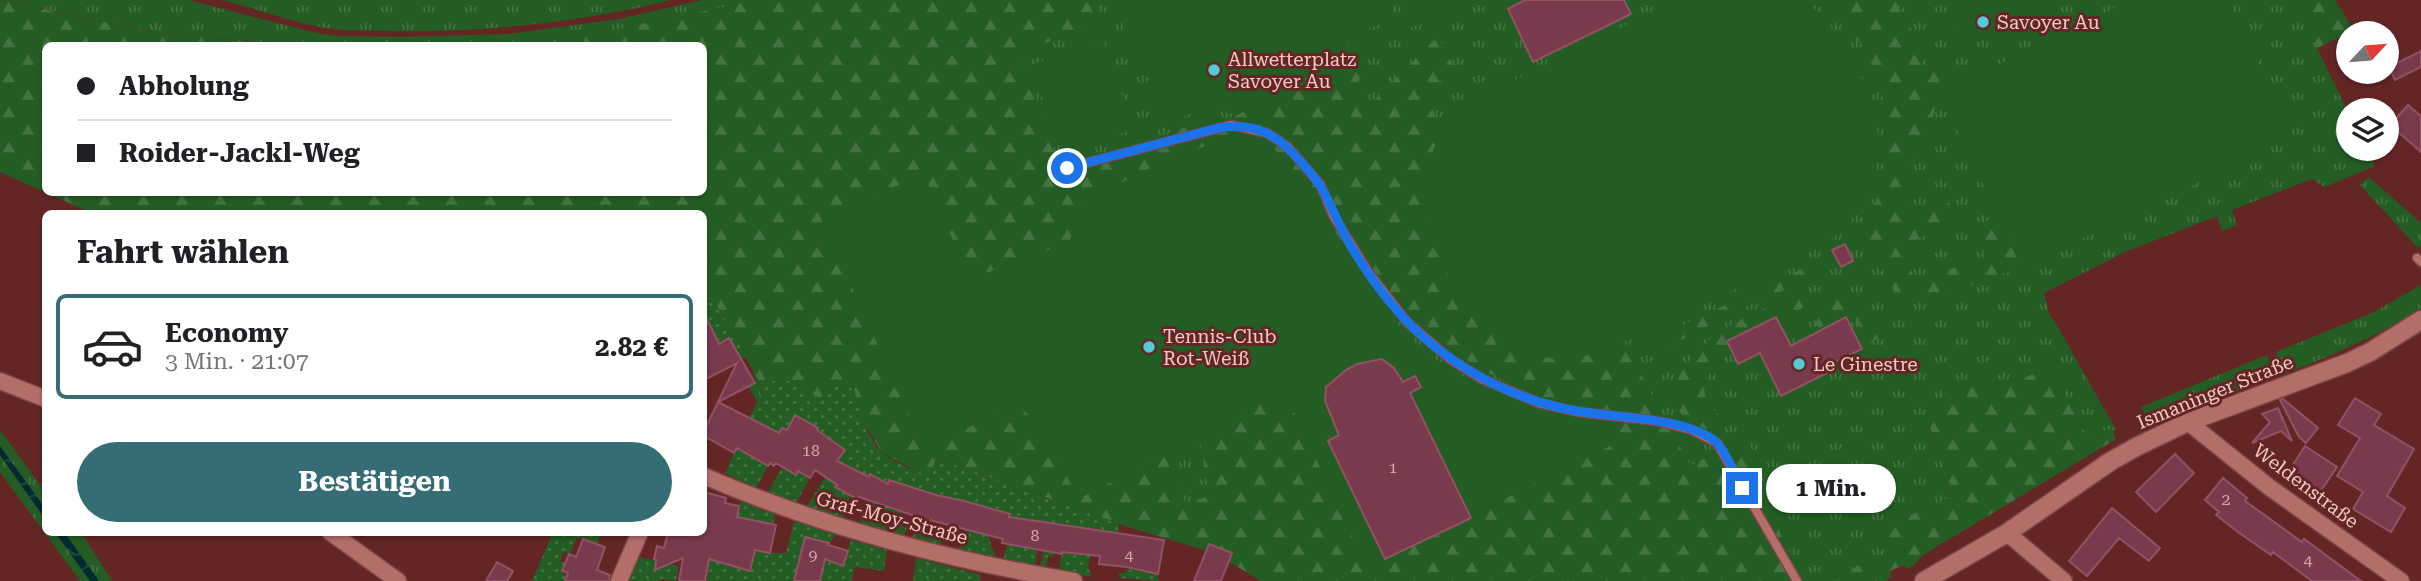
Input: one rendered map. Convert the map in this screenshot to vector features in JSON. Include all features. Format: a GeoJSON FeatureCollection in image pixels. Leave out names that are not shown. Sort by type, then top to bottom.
{"type":"FeatureCollection","features":[{"type":"Feature","properties":{"kind":"street","name":"Ismaninger Straße"},"geometry":{"type":"LineString","coordinates":[[1924,581],[2007,533],[2111,461],[2188,422],[2347,363],[2421,320]]}},
{"type":"Feature","properties":{"kind":"street"},"geometry":{"type":"LineString","coordinates":[[0,381],[42,397]]}},
{"type":"Feature","properties":{"kind":"street","name":"Weldenstraße"},"geometry":{"type":"LineString","coordinates":[[2188,422],[2269,487],[2400,581]]}},
{"type":"Feature","properties":{"kind":"street","name":"Graf-Moy-Straße"},"geometry":{"type":"LineString","coordinates":[[707,477],[758,499],[850,530],[990,566],[1074,581]]}},
{"type":"Feature","properties":{"kind":"street"},"geometry":{"type":"LineString","coordinates":[[2007,533],[2064,581]]}},
{"type":"Feature","properties":{"kind":"street"},"geometry":{"type":"LineString","coordinates":[[336,536],[398,581]]}},
{"type":"Feature","properties":{"kind":"street"},"geometry":{"type":"LineString","coordinates":[[619,581],[637,536]]}},
{"type":"Feature","properties":{"kind":"lane"},"geometry":{"type":"LineString","coordinates":[[1067,168],[1218,128],[1240,126],[1267,133],[1288,147],[1320,184],[1334,217],[1352,248],[1406,322],[1450,359],[1482,379],[1539,403],[1578,412],[1657,421],[1679,426],[1717,443],[1797,581]]}},
{"type":"Feature","properties":{"kind":"green space"},"geometry":{"type":"Polygon","coordinates":[[[0,0],[153,32],[255,42],[42,42],[42,191],[0,172],[0,0]]]}},
{"type":"Feature","properties":{"kind":"green space"},"geometry":{"type":"Polygon","coordinates":[[[1,0],[188,0],[334,36],[400,37],[509,34],[619,19],[702,0],[758,0],[559,42],[255,42],[155,32],[1,0]]]}},
{"type":"Feature","properties":{"kind":"green space"},"geometry":{"type":"Polygon","coordinates":[[[222,0],[672,0],[568,20],[497,28],[425,31],[329,29],[222,0]]]}},
{"type":"Feature","properties":{"kind":"green space"},"geometry":{"type":"Polygon","coordinates":[[[757,0],[1095,0],[1101,23],[1020,52],[1064,177],[1207,118],[1230,118],[1355,63],[1366,66],[1358,82],[1368,107],[1438,36],[1457,73],[1423,90],[1443,132],[1429,166],[1425,199],[1437,248],[1459,293],[1476,317],[1495,335],[1516,348],[1540,356],[1566,357],[1594,353],[1625,342],[1665,422],[1691,465],[1746,439],[1768,478],[1756,484],[1804,581],[1261,581],[1215,553],[1125,526],[937,458],[930,478],[882,453],[861,418],[854,390],[835,379],[821,399],[791,381],[759,381],[707,288],[707,210],[84,210],[53,196],[707,196],[707,42],[554,42],[757,0]],[[924,175],[925,448],[1020,401],[1080,498],[1164,454],[1186,503],[1209,496],[1200,439],[1255,403],[1287,397],[1369,569],[1599,427],[1588,406],[1549,399],[1484,371],[1439,342],[1407,312],[1385,323],[1084,203],[1069,243],[969,279],[924,175]]]}},
{"type":"Feature","properties":{"kind":"green space"},"geometry":{"type":"Polygon","coordinates":[[[1062,0],[2335,0],[2348,21],[2336,21],[2336,38],[2317,48],[2341,98],[2336,98],[2336,161],[2373,161],[2375,166],[2325,187],[2312,179],[2232,210],[2237,225],[2222,231],[2217,216],[2125,252],[2044,293],[2050,317],[2116,430],[2086,434],[2050,368],[2020,379],[1949,387],[1928,423],[1954,495],[1878,531],[1888,552],[1828,581],[1261,581],[1215,553],[1125,526],[937,458],[861,418],[766,381],[757,401],[748,386],[756,382],[754,373],[707,288],[1062,0]]]}},
{"type":"Feature","properties":{"kind":"green space","name":"Allwetterplatz Savoyer Au"},"geometry":{"type":"Polygon","coordinates":[[[1111,0],[1388,0],[1396,16],[1170,123],[1111,0]]]}},
{"type":"Feature","properties":{"kind":"green space"},"geometry":{"type":"Polygon","coordinates":[[[1437,0],[1469,0],[1228,115],[1222,103],[1437,0]]]}},
{"type":"Feature","properties":{"kind":"green space"},"geometry":{"type":"Polygon","coordinates":[[[1679,0],[1800,0],[1826,20],[1843,43],[1863,81],[1876,118],[1877,162],[1874,176],[1858,212],[1832,239],[1804,256],[1606,350],[1578,357],[1553,358],[1530,354],[1508,344],[1489,331],[1472,313],[1457,292],[1435,244],[1425,198],[1426,176],[1432,154],[1442,134],[1457,116],[1478,98],[1679,0]]]}},
{"type":"Feature","properties":{"kind":"green space"},"geometry":{"type":"Polygon","coordinates":[[[1817,0],[1895,0],[1925,50],[1919,68],[1965,80],[1939,93],[1924,150],[1904,172],[1910,208],[1920,217],[1947,196],[1956,222],[1906,244],[1914,281],[1985,258],[1977,226],[1998,215],[2023,267],[1953,291],[1903,302],[1883,273],[1896,246],[1892,239],[1883,248],[1866,247],[1856,229],[1870,216],[1877,199],[1893,129],[1867,50],[1817,0]]]}},
{"type":"Feature","properties":{"kind":"green space","name":"Savoyer Au"},"geometry":{"type":"Polygon","coordinates":[[[1943,0],[2058,0],[1965,45],[1943,0]]]}},
{"type":"Feature","properties":{"kind":"green space"},"geometry":{"type":"Polygon","coordinates":[[[2131,0],[2228,0],[2294,136],[2023,267],[1939,93],[2131,0]]]}},
{"type":"Feature","properties":{"kind":"green space"},"geometry":{"type":"Polygon","coordinates":[[[2291,0],[2335,0],[2348,21],[2336,21],[2336,38],[2317,48],[2291,0]]]}},
{"type":"Feature","properties":{"kind":"green space"},"geometry":{"type":"Polygon","coordinates":[[[1103,40],[1134,129],[1062,154],[1031,65],[1103,40]]]}},
{"type":"Feature","properties":{"kind":"green space","name":"Tennis-Club Rot-Weiß"},"geometry":{"type":"Polygon","coordinates":[[[1247,137],[1268,143],[1299,175],[1388,314],[1426,354],[1486,390],[1542,410],[1600,424],[1610,446],[1368,569],[1287,397],[1255,403],[1200,439],[1164,454],[1080,498],[1020,402],[925,449],[821,219],[924,174],[970,279],[1069,243],[1084,203],[1122,183],[1163,162],[1205,146],[1247,137]]]}},
{"type":"Feature","properties":{"kind":"green space"},"geometry":{"type":"Polygon","coordinates":[[[2369,177],[2421,223],[2421,246],[2418,248],[2360,185],[2369,177]]]}},
{"type":"Feature","properties":{"kind":"green space"},"geometry":{"type":"Polygon","coordinates":[[[1813,264],[1818,269],[1817,276],[1747,306],[1661,350],[1656,351],[1651,342],[1653,339],[1813,264]]]}},
{"type":"Feature","properties":{"kind":"green space"},"geometry":{"type":"Polygon","coordinates":[[[2421,285],[2421,308],[2414,313],[2382,331],[2284,374],[2276,352],[2374,312],[2421,285]]]}},
{"type":"Feature","properties":{"kind":"green space"},"geometry":{"type":"Polygon","coordinates":[[[707,288],[746,357],[740,360],[729,339],[719,344],[712,329],[707,332],[707,288]]]}},
{"type":"Feature","properties":{"kind":"green space"},"geometry":{"type":"Polygon","coordinates":[[[1839,291],[1880,316],[1883,329],[1869,345],[1851,311],[1821,327],[1815,325],[1829,294],[1839,291]]]}},
{"type":"Feature","properties":{"kind":"green space"},"geometry":{"type":"Polygon","coordinates":[[[1797,296],[1803,307],[1794,314],[1776,317],[1727,341],[1731,350],[1713,369],[1705,384],[1707,399],[1721,419],[1723,428],[1719,431],[1707,429],[1685,418],[1676,404],[1675,388],[1681,373],[1695,354],[1734,323],[1797,296]]]}},
{"type":"Feature","properties":{"kind":"green space"},"geometry":{"type":"Polygon","coordinates":[[[2267,355],[2275,377],[2160,423],[2158,417],[2147,415],[2141,407],[2267,355]]]}},
{"type":"Feature","properties":{"kind":"green space"},"geometry":{"type":"Polygon","coordinates":[[[2050,368],[2086,434],[2112,429],[2116,439],[1923,555],[1913,566],[1906,569],[1903,565],[1890,571],[1892,577],[1885,581],[1828,581],[1887,552],[1877,531],[1954,495],[1928,422],[1949,387],[2020,379],[2050,368]]]}},
{"type":"Feature","properties":{"kind":"green space"},"geometry":{"type":"Polygon","coordinates":[[[836,379],[854,390],[865,425],[874,442],[879,450],[895,462],[930,477],[936,458],[1119,524],[1117,543],[1102,541],[1102,529],[1075,526],[1071,552],[1090,555],[1088,568],[1092,577],[1059,571],[1064,538],[1057,536],[1053,557],[1048,556],[1046,568],[1040,568],[1043,550],[1037,549],[1035,567],[1003,561],[1010,535],[1005,533],[1010,514],[980,506],[995,559],[959,549],[965,523],[958,521],[963,501],[937,493],[929,523],[945,527],[941,545],[913,537],[920,513],[919,490],[890,480],[882,505],[901,512],[900,519],[907,528],[904,535],[860,523],[879,479],[847,466],[835,487],[851,495],[842,512],[845,513],[843,518],[807,506],[845,450],[832,441],[786,469],[796,474],[798,471],[810,478],[796,503],[767,494],[807,422],[796,415],[787,430],[782,428],[779,433],[764,427],[768,466],[756,488],[725,473],[766,381],[791,381],[820,399],[836,379]]]}},
{"type":"Feature","properties":{"kind":"green space"},"geometry":{"type":"Polygon","coordinates":[[[0,430],[42,488],[42,504],[0,446],[0,430]]]}},
{"type":"Feature","properties":{"kind":"green space"},"geometry":{"type":"Polygon","coordinates":[[[0,455],[42,515],[42,529],[0,472],[0,455]]]}},
{"type":"Feature","properties":{"kind":"green space"},"geometry":{"type":"Polygon","coordinates":[[[741,500],[775,514],[773,524],[751,520],[745,548],[786,553],[794,521],[837,534],[829,543],[805,537],[794,581],[707,581],[708,568],[699,566],[736,520],[741,500]]]}},
{"type":"Feature","properties":{"kind":"green space"},"geometry":{"type":"Polygon","coordinates":[[[47,536],[58,536],[90,581],[80,581],[47,536]]]}},
{"type":"Feature","properties":{"kind":"green space"},"geometry":{"type":"Polygon","coordinates":[[[67,536],[84,536],[112,581],[99,581],[67,536]]]}},
{"type":"Feature","properties":{"kind":"green space"},"geometry":{"type":"Polygon","coordinates":[[[551,536],[600,536],[597,544],[577,537],[570,554],[563,552],[560,561],[565,563],[562,573],[567,576],[565,581],[532,581],[551,536]]]}},
{"type":"Feature","properties":{"kind":"green space"},"geometry":{"type":"Polygon","coordinates":[[[851,540],[887,550],[884,571],[855,567],[852,581],[820,581],[825,560],[843,565],[851,540]]]}},
{"type":"Feature","properties":{"kind":"green space"},"geometry":{"type":"Polygon","coordinates":[[[638,557],[679,566],[676,581],[627,581],[638,557]]]}},
{"type":"Feature","properties":{"kind":"green space"},"geometry":{"type":"Polygon","coordinates":[[[916,558],[981,575],[980,581],[913,581],[916,558]]]}},
{"type":"Feature","properties":{"kind":"green space"},"geometry":{"type":"Polygon","coordinates":[[[1126,569],[1158,574],[1158,581],[1119,578],[1119,573],[1126,573],[1126,569]]]}},
{"type":"Feature","properties":{"kind":"water"},"geometry":{"type":"Polygon","coordinates":[[[0,446],[42,504],[42,515],[0,455],[0,446]]]}},
{"type":"Feature","properties":{"kind":"water"},"geometry":{"type":"Polygon","coordinates":[[[58,536],[67,536],[99,581],[90,581],[58,536]]]}},
{"type":"Feature","properties":{"kind":"building"},"geometry":{"type":"Polygon","coordinates":[[[1525,0],[1624,0],[1631,14],[1533,62],[1508,9],[1525,0]]]}},
{"type":"Feature","properties":{"kind":"building"},"geometry":{"type":"Polygon","coordinates":[[[2421,51],[2421,67],[2399,78],[2399,62],[2421,51]]]}},
{"type":"Feature","properties":{"kind":"building"},"geometry":{"type":"Polygon","coordinates":[[[2408,105],[2421,116],[2421,152],[2399,133],[2399,115],[2408,105]]]}},
{"type":"Feature","properties":{"kind":"building"},"geometry":{"type":"Polygon","coordinates":[[[1845,244],[1853,261],[1841,267],[1832,250],[1845,244]]]}},
{"type":"Feature","properties":{"kind":"building"},"geometry":{"type":"Polygon","coordinates":[[[1776,317],[1791,346],[1846,317],[1862,349],[1832,363],[1835,369],[1781,396],[1760,353],[1738,364],[1727,341],[1776,317]]]}},
{"type":"Feature","properties":{"kind":"building"},"geometry":{"type":"Polygon","coordinates":[[[707,319],[719,344],[729,338],[755,383],[718,402],[737,363],[707,378],[707,319]]]}},
{"type":"Feature","properties":{"kind":"building"},"geometry":{"type":"Polygon","coordinates":[[[1382,359],[1394,368],[1403,382],[1415,376],[1421,387],[1410,393],[1471,518],[1385,559],[1328,441],[1339,435],[1325,401],[1326,387],[1346,370],[1357,364],[1382,359]]]}},
{"type":"Feature","properties":{"kind":"building"},"geometry":{"type":"Polygon","coordinates":[[[2355,398],[2381,414],[2374,425],[2414,449],[2387,496],[2405,508],[2391,532],[2353,509],[2363,492],[2337,476],[2360,438],[2338,425],[2355,398]]]}},
{"type":"Feature","properties":{"kind":"building"},"geometry":{"type":"Polygon","coordinates":[[[2283,399],[2318,428],[2306,443],[2299,437],[2280,400],[2283,399]]]}},
{"type":"Feature","properties":{"kind":"building"},"geometry":{"type":"Polygon","coordinates":[[[718,402],[779,433],[782,428],[787,430],[795,415],[818,428],[817,430],[845,450],[837,461],[888,484],[889,480],[1010,514],[1009,517],[1164,540],[1158,574],[1099,564],[1100,556],[1062,554],[1002,543],[1003,539],[918,517],[859,497],[857,499],[835,487],[837,485],[815,470],[810,478],[798,471],[796,475],[776,463],[774,466],[770,463],[768,466],[737,448],[734,453],[707,438],[707,425],[718,402]]]}},
{"type":"Feature","properties":{"kind":"building"},"geometry":{"type":"Polygon","coordinates":[[[2278,408],[2292,441],[2281,431],[2252,443],[2270,422],[2262,414],[2278,408]]]}},
{"type":"Feature","properties":{"kind":"building"},"geometry":{"type":"Polygon","coordinates":[[[2305,446],[2337,467],[2320,492],[2289,471],[2305,446]]]}},
{"type":"Feature","properties":{"kind":"building"},"geometry":{"type":"Polygon","coordinates":[[[2175,454],[2194,473],[2156,512],[2136,492],[2175,454]]]}},
{"type":"Feature","properties":{"kind":"building"},"geometry":{"type":"Polygon","coordinates":[[[2223,478],[2247,498],[2245,501],[2302,542],[2304,539],[2361,581],[2312,581],[2273,552],[2271,555],[2238,532],[2216,515],[2219,512],[2205,500],[2223,478]]]}},
{"type":"Feature","properties":{"kind":"building"},"geometry":{"type":"Polygon","coordinates":[[[707,493],[726,498],[725,503],[739,506],[737,517],[776,525],[770,553],[755,550],[750,571],[709,559],[705,581],[679,581],[683,558],[655,570],[657,546],[664,548],[667,536],[707,536],[707,493]]]}},
{"type":"Feature","properties":{"kind":"building"},"geometry":{"type":"Polygon","coordinates":[[[2112,508],[2160,548],[2149,561],[2119,538],[2087,576],[2069,561],[2112,508]]]}},
{"type":"Feature","properties":{"kind":"building"},"geometry":{"type":"Polygon","coordinates":[[[805,537],[848,551],[843,566],[825,559],[820,581],[794,581],[805,537]]]}},
{"type":"Feature","properties":{"kind":"building"},"geometry":{"type":"Polygon","coordinates":[[[583,539],[605,547],[597,570],[610,575],[609,581],[565,581],[568,573],[562,571],[569,554],[576,557],[583,539]]]}},
{"type":"Feature","properties":{"kind":"building"},"geometry":{"type":"Polygon","coordinates":[[[1209,544],[1232,553],[1221,581],[1194,581],[1209,544]]]}},
{"type":"Feature","properties":{"kind":"building"},"geometry":{"type":"Polygon","coordinates":[[[497,562],[513,571],[507,581],[486,581],[497,562]]]}},
{"type":"Feature","properties":{"kind":"place","name":"Savoyer Au"},"geometry":{"type":"Point","coordinates":[1983,22]}},
{"type":"Feature","properties":{"kind":"place","name":"Allwetterplatz Savoyer Au"},"geometry":{"type":"Point","coordinates":[1214,70]}},
{"type":"Feature","properties":{"kind":"place","name":"Tennis-Club Rot-Weiß"},"geometry":{"type":"Point","coordinates":[1149,347]}},
{"type":"Feature","properties":{"kind":"place","name":"Le Ginestre"},"geometry":{"type":"Point","coordinates":[1799,364]}},
{"type":"Feature","properties":{"kind":"route"},"geometry":{"type":"LineString","coordinates":[[1067,168],[1231,125],[1256,129],[1276,137],[1320,184],[1334,217],[1352,248],[1406,322],[1450,359],[1502,389],[1539,403],[1578,412],[1657,421],[1692,430],[1717,443],[1742,488]]}}]}
